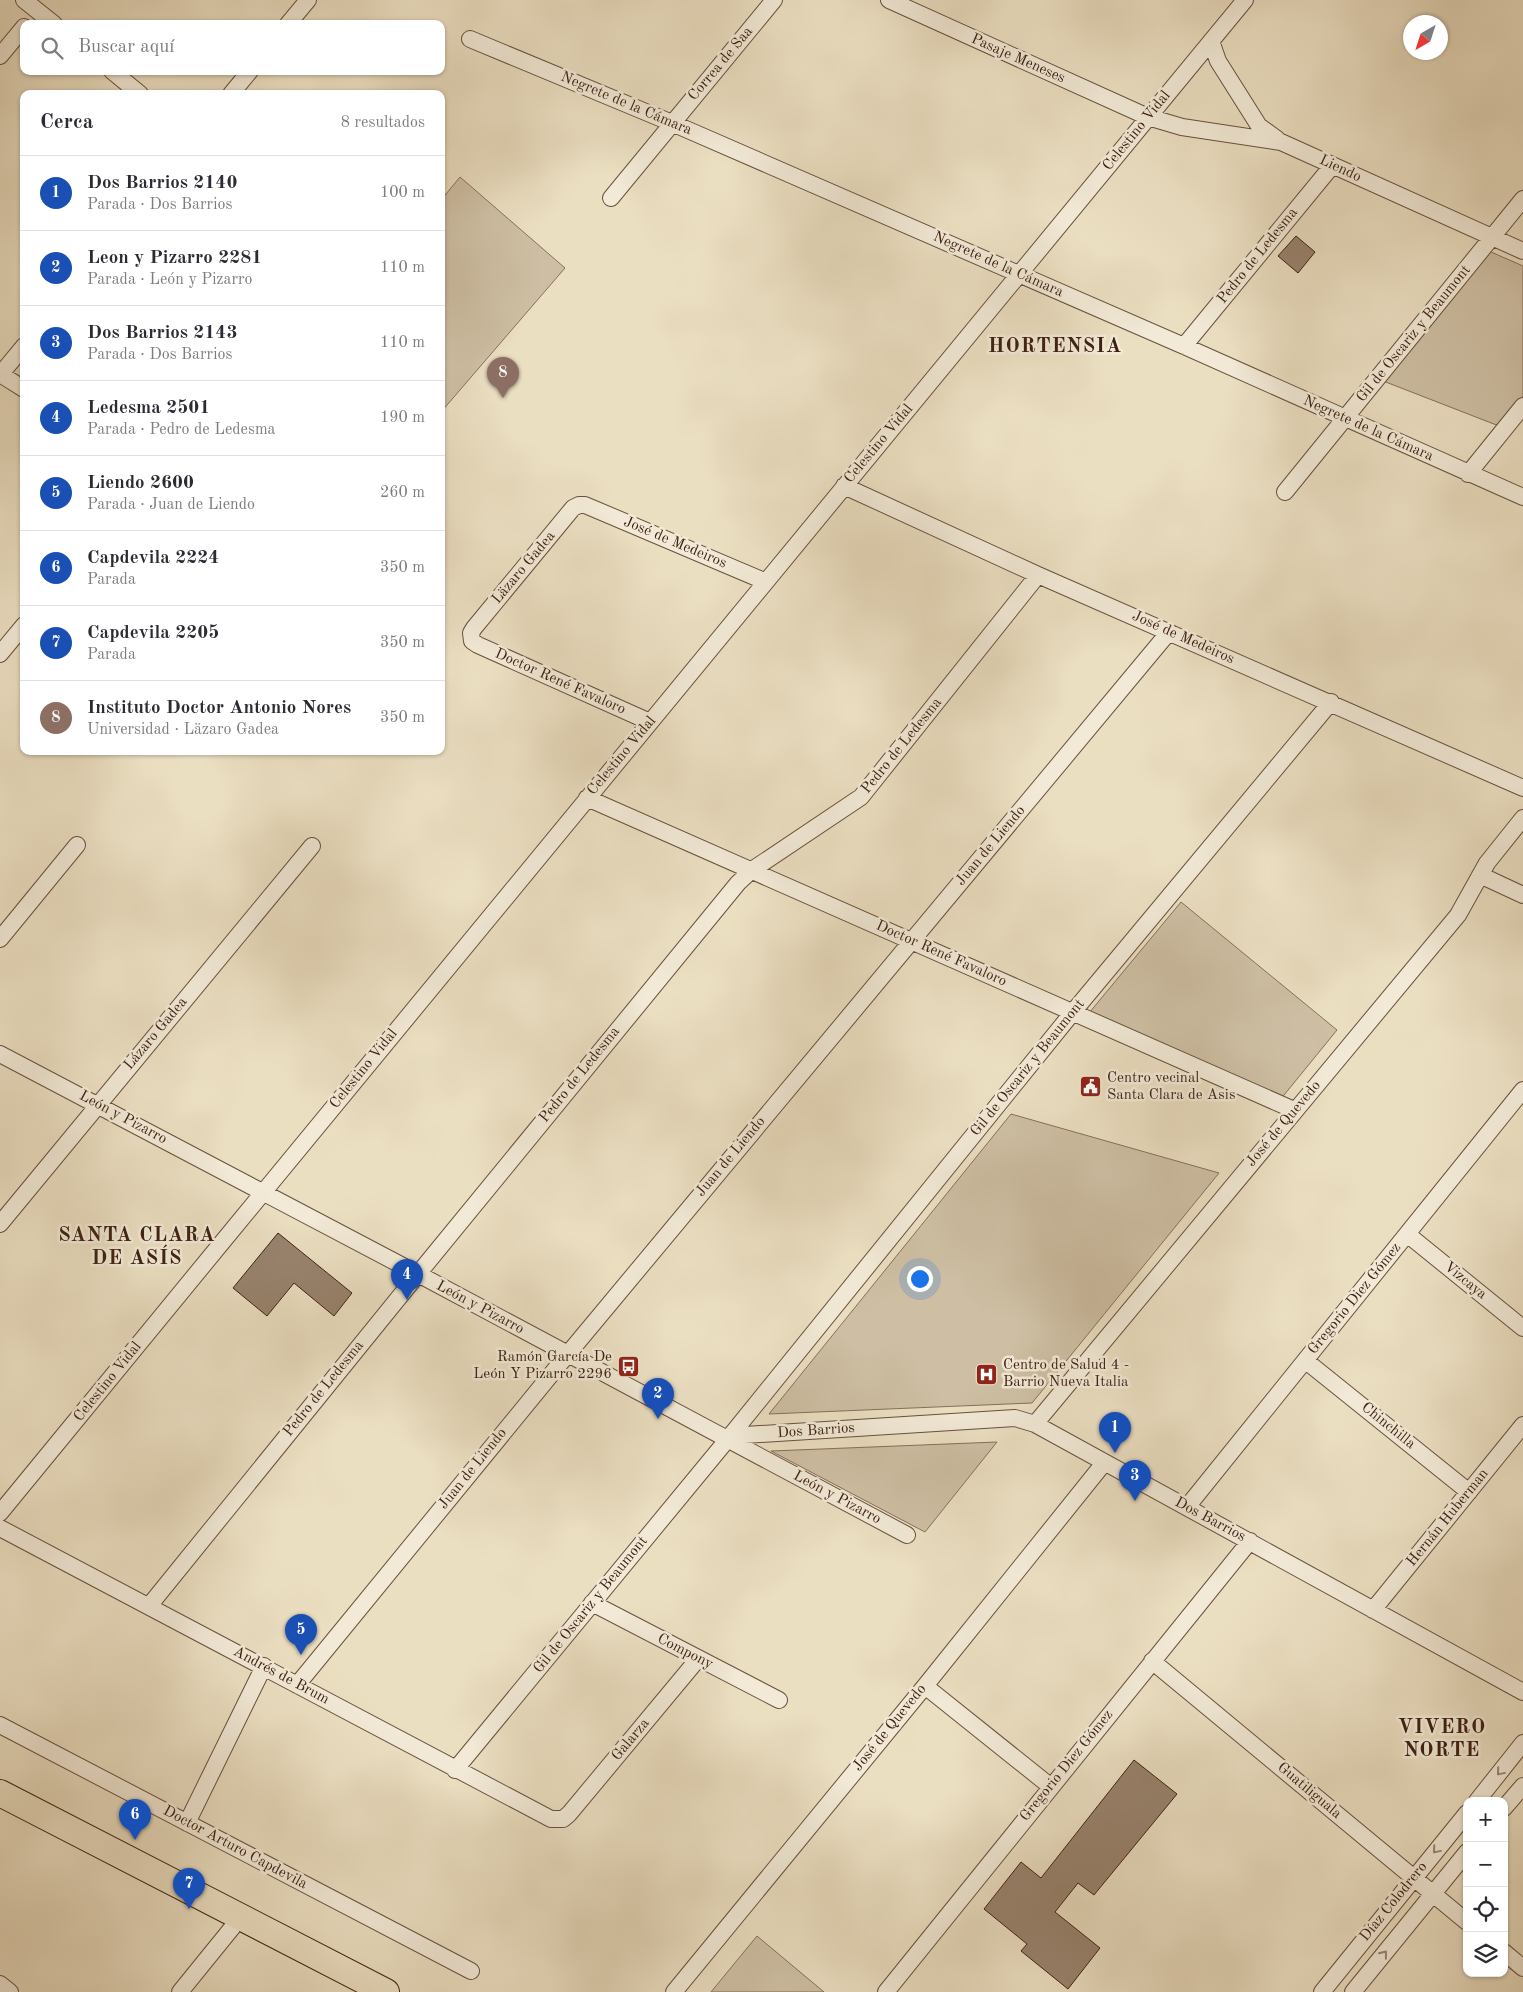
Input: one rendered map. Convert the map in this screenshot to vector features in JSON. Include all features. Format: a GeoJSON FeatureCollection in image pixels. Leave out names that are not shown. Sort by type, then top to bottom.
{"type":"FeatureCollection","features":[{"type":"Feature","properties":{"kind":"main road"},"geometry":{"type":"LineString","coordinates":[[0,1793],[386,1992]]}},
{"type":"Feature","properties":{"kind":"street"},"geometry":{"type":"LineString","coordinates":[[24,0],[42,5],[51,20]]}},
{"type":"Feature","properties":{"kind":"street"},"geometry":{"type":"LineString","coordinates":[[291,20],[308,0]]}},
{"type":"Feature","properties":{"kind":"street","name":"Correa de Saa"},"geometry":{"type":"LineString","coordinates":[[611,198],[774,0]]}},
{"type":"Feature","properties":{"kind":"street","name":"Pasaje Meneses"},"geometry":{"type":"LineString","coordinates":[[889,0],[1148,117]]}},
{"type":"Feature","properties":{"kind":"street","name":"Celestino Vidal"},"geometry":{"type":"LineString","coordinates":[[0,1514],[764,581],[1020,275],[1244,0]]}},
{"type":"Feature","properties":{"kind":"street"},"geometry":{"type":"LineString","coordinates":[[30,20],[42,5]]}},
{"type":"Feature","properties":{"kind":"street"},"geometry":{"type":"LineString","coordinates":[[0,56],[20,32]]}},
{"type":"Feature","properties":{"kind":"street","name":"Negrete de la Cámara"},"geometry":{"type":"LineString","coordinates":[[470,39],[672,123],[1184,346],[1344,419],[1523,497]]}},
{"type":"Feature","properties":{"kind":"street"},"geometry":{"type":"LineString","coordinates":[[1210,41],[1218,61],[1259,126],[1281,142]]}},
{"type":"Feature","properties":{"kind":"street"},"geometry":{"type":"LineString","coordinates":[[117,75],[135,90]]}},
{"type":"Feature","properties":{"kind":"street"},"geometry":{"type":"LineString","coordinates":[[234,90],[247,75]]}},
{"type":"Feature","properties":{"kind":"street","name":"Liendo"},"geometry":{"type":"LineString","coordinates":[[1148,117],[1182,127],[1281,142],[1523,251]]}},
{"type":"Feature","properties":{"kind":"street","name":"Pedro de Ledesma"},"geometry":{"type":"LineString","coordinates":[[1184,346],[1332,166]]}},
{"type":"Feature","properties":{"kind":"street","name":"Gil de Oscariz y Beaumont"},"geometry":{"type":"LineString","coordinates":[[1285,492],[1523,199]]}},
{"type":"Feature","properties":{"kind":"street"},"geometry":{"type":"LineString","coordinates":[[20,351],[0,375],[20,387]]}},
{"type":"Feature","properties":{"kind":"street"},"geometry":{"type":"LineString","coordinates":[[1468,474],[1523,406]]}},
{"type":"Feature","properties":{"kind":"street","name":"José de Medeiros"},"geometry":{"type":"LineString","coordinates":[[844,486],[1038,574],[1523,788]]}},
{"type":"Feature","properties":{"kind":"street","name":"Läzaro Gadea"},"geometry":{"type":"LineString","coordinates":[[472,641],[471,633],[474,628],[573,508],[579,504],[585,505]]}},
{"type":"Feature","properties":{"kind":"street","name":"José de Medeiros"},"geometry":{"type":"LineString","coordinates":[[585,505],[764,581]]}},
{"type":"Feature","properties":{"kind":"street","name":"Pedro de Ledesma"},"geometry":{"type":"LineString","coordinates":[[149,1606],[738,883],[752,870],[861,797],[1038,574]]}},
{"type":"Feature","properties":{"kind":"street"},"geometry":{"type":"LineString","coordinates":[[0,654],[20,630]]}},
{"type":"Feature","properties":{"kind":"street","name":"Juan de Liendo"},"geometry":{"type":"LineString","coordinates":[[297,1685],[567,1355],[1169,632]]}},
{"type":"Feature","properties":{"kind":"street","name":"Doctor René Favaloro"},"geometry":{"type":"LineString","coordinates":[[472,641],[478,646],[650,722]]}},
{"type":"Feature","properties":{"kind":"street","name":"Gil de Oscariz y Beaumont"},"geometry":{"type":"LineString","coordinates":[[455,1770],[728,1438],[1073,1012],[1331,702]]}},
{"type":"Feature","properties":{"kind":"street","name":"Doctor René Favaloro"},"geometry":{"type":"LineString","coordinates":[[587,798],[1294,1110]]}},
{"type":"Feature","properties":{"kind":"street","name":"José de Quevedo"},"geometry":{"type":"LineString","coordinates":[[1035,1424],[1458,915],[1492,856],[1523,818]]}},
{"type":"Feature","properties":{"kind":"street"},"geometry":{"type":"LineString","coordinates":[[0,939],[77,845]]}},
{"type":"Feature","properties":{"kind":"street","name":"Lázaro Gadea"},"geometry":{"type":"LineString","coordinates":[[0,1224],[312,846]]}},
{"type":"Feature","properties":{"kind":"street"},"geometry":{"type":"LineString","coordinates":[[1480,875],[1523,895]]}},
{"type":"Feature","properties":{"kind":"street","name":"León y Pizarro"},"geometry":{"type":"LineString","coordinates":[[0,1054],[98,1104],[567,1355],[728,1438],[906,1535]]}},
{"type":"Feature","properties":{"kind":"street","name":"Gregorio Diez Gómez"},"geometry":{"type":"LineString","coordinates":[[1187,1507],[1407,1234],[1517,1108],[1523,1090]]}},
{"type":"Feature","properties":{"kind":"street","name":"Vizcaya"},"geometry":{"type":"LineString","coordinates":[[1407,1234],[1523,1328]]}},
{"type":"Feature","properties":{"kind":"street","name":"Chinchilla"},"geometry":{"type":"LineString","coordinates":[[1306,1361],[1469,1492]]}},
{"type":"Feature","properties":{"kind":"street","name":"Dos Barrios"},"geometry":{"type":"LineString","coordinates":[[728,1438],[1015,1418],[1035,1424],[1523,1692]]}},
{"type":"Feature","properties":{"kind":"street","name":"Hernán Huberman"},"geometry":{"type":"LineString","coordinates":[[1373,1610],[1523,1425]]}},
{"type":"Feature","properties":{"kind":"street","name":"José de Quevedo"},"geometry":{"type":"LineString","coordinates":[[674,1992],[925,1686],[1104,1463]]}},
{"type":"Feature","properties":{"kind":"street","name":"Andrés de Brum"},"geometry":{"type":"LineString","coordinates":[[0,1528],[264,1666],[455,1770],[551,1819],[563,1819]]}},
{"type":"Feature","properties":{"kind":"street","name":"Gregorio Diez Gómez"},"geometry":{"type":"LineString","coordinates":[[886,1992],[1050,1786],[1250,1541]]}},
{"type":"Feature","properties":{"kind":"street","name":"Compony"},"geometry":{"type":"LineString","coordinates":[[592,1603],[779,1700]]}},
{"type":"Feature","properties":{"kind":"street","name":"Galarza"},"geometry":{"type":"LineString","coordinates":[[563,1819],[698,1659]]}},
{"type":"Feature","properties":{"kind":"street","name":"Guatiliguala"},"geometry":{"type":"LineString","coordinates":[[1152,1661],[1463,1919]]}},
{"type":"Feature","properties":{"kind":"street"},"geometry":{"type":"LineString","coordinates":[[187,1823],[264,1666]]}},
{"type":"Feature","properties":{"kind":"street"},"geometry":{"type":"LineString","coordinates":[[925,1686],[1050,1786]]}},
{"type":"Feature","properties":{"kind":"street","name":"Doctor Arturo Capdevila"},"geometry":{"type":"LineString","coordinates":[[0,1725],[471,1971]]}},
{"type":"Feature","properties":{"kind":"street"},"geometry":{"type":"LineString","coordinates":[[1479,1797],[1523,1743]]}},
{"type":"Feature","properties":{"kind":"street"},"geometry":{"type":"LineString","coordinates":[[1508,1803],[1523,1786]]}},
{"type":"Feature","properties":{"kind":"street","name":"Díaz Colodrero"},"geometry":{"type":"LineString","coordinates":[[1322,1992],[1463,1818]]}},
{"type":"Feature","properties":{"kind":"street","name":"Díaz Colodrero"},"geometry":{"type":"LineString","coordinates":[[1353,1992],[1463,1857]]}},
{"type":"Feature","properties":{"kind":"street"},"geometry":{"type":"LineString","coordinates":[[180,1992],[240,1918]]}},
{"type":"Feature","properties":{"kind":"street"},"geometry":{"type":"LineString","coordinates":[[1508,1955],[1523,1968]]}},
{"type":"Feature","properties":{"kind":"street"},"geometry":{"type":"LineString","coordinates":[[0,1984],[10,1992]]}},
{"type":"Feature","properties":{"kind":"shaded area"},"geometry":{"type":"Polygon","coordinates":[[[460,177],[565,268],[445,407],[445,195],[460,177]]]}},
{"type":"Feature","properties":{"kind":"shaded area"},"geometry":{"type":"Polygon","coordinates":[[[1482,248],[1523,266],[1523,396],[1499,426],[1378,379],[1482,248]]]}},
{"type":"Feature","properties":{"kind":"shaded area"},"geometry":{"type":"Polygon","coordinates":[[[1181,902],[1337,1030],[1280,1100],[1089,1013],[1181,902]]]}},
{"type":"Feature","properties":{"kind":"shaded area"},"geometry":{"type":"Polygon","coordinates":[[[1011,1114],[1219,1173],[1032,1403],[769,1414],[1011,1114]]]}},
{"type":"Feature","properties":{"kind":"shaded area"},"geometry":{"type":"Polygon","coordinates":[[[997,1442],[925,1532],[771,1451],[997,1442]]]}},
{"type":"Feature","properties":{"kind":"shaded area"},"geometry":{"type":"Polygon","coordinates":[[[757,1936],[824,1992],[711,1992],[757,1936]]]}},
{"type":"Feature","properties":{"kind":"building"},"geometry":{"type":"Polygon","coordinates":[[[1296,236],[1315,252],[1298,273],[1278,256],[1296,236]]]}},
{"type":"Feature","properties":{"kind":"building"},"geometry":{"type":"Polygon","coordinates":[[[278,1233],[352,1293],[334,1316],[294,1283],[267,1316],[233,1288],[278,1233]]]}},
{"type":"Feature","properties":{"kind":"building"},"geometry":{"type":"Polygon","coordinates":[[[1134,1760],[1177,1794],[1094,1895],[1078,1883],[1055,1912],[1100,1948],[1068,1989],[1021,1951],[1027,1944],[984,1909],[1021,1862],[1041,1878],[1134,1760]]]}},
{"type":"Feature","properties":{"kind":"place","name":"Instituto Doctor Antonio Nores"},"geometry":{"type":"Point","coordinates":[503,398]}},
{"type":"Feature","properties":{"kind":"place","name":"Centro vecinal Santa Clara de Asis"},"geometry":{"type":"Point","coordinates":[1091,1087]}},
{"type":"Feature","properties":{"kind":"place","name":"Ledesma 2501"},"geometry":{"type":"Point","coordinates":[407,1300]}},
{"type":"Feature","properties":{"kind":"place","name":"Ramón García De León Y Pizarro 2296"},"geometry":{"type":"Point","coordinates":[628,1366]}},
{"type":"Feature","properties":{"kind":"place","name":"Centro de Salud 4 - Barrio Nueva Italia"},"geometry":{"type":"Point","coordinates":[987,1374]}},
{"type":"Feature","properties":{"kind":"place","name":"Leon y Pizarro 2281"},"geometry":{"type":"Point","coordinates":[658,1419]}},
{"type":"Feature","properties":{"kind":"place","name":"Dos Barrios 2140"},"geometry":{"type":"Point","coordinates":[1115,1453]}},
{"type":"Feature","properties":{"kind":"place","name":"Dos Barrios 2143"},"geometry":{"type":"Point","coordinates":[1135,1501]}},
{"type":"Feature","properties":{"kind":"place","name":"Liendo 2600"},"geometry":{"type":"Point","coordinates":[301,1655]}},
{"type":"Feature","properties":{"kind":"place","name":"Capdevila 2224"},"geometry":{"type":"Point","coordinates":[135,1840]}},
{"type":"Feature","properties":{"kind":"place","name":"Capdevila 2205"},"geometry":{"type":"Point","coordinates":[189,1909]}},
{"type":"Feature","properties":{"kind":"district","name":"HORTENSIA"},"geometry":{"type":"Point","coordinates":[1055,347]}},
{"type":"Feature","properties":{"kind":"district","name":"SANTA CLARA DE ASÍS"},"geometry":{"type":"Point","coordinates":[137,1248]}},
{"type":"Feature","properties":{"kind":"district","name":"VIVERO NORTE"},"geometry":{"type":"Point","coordinates":[1442,1740]}}]}
